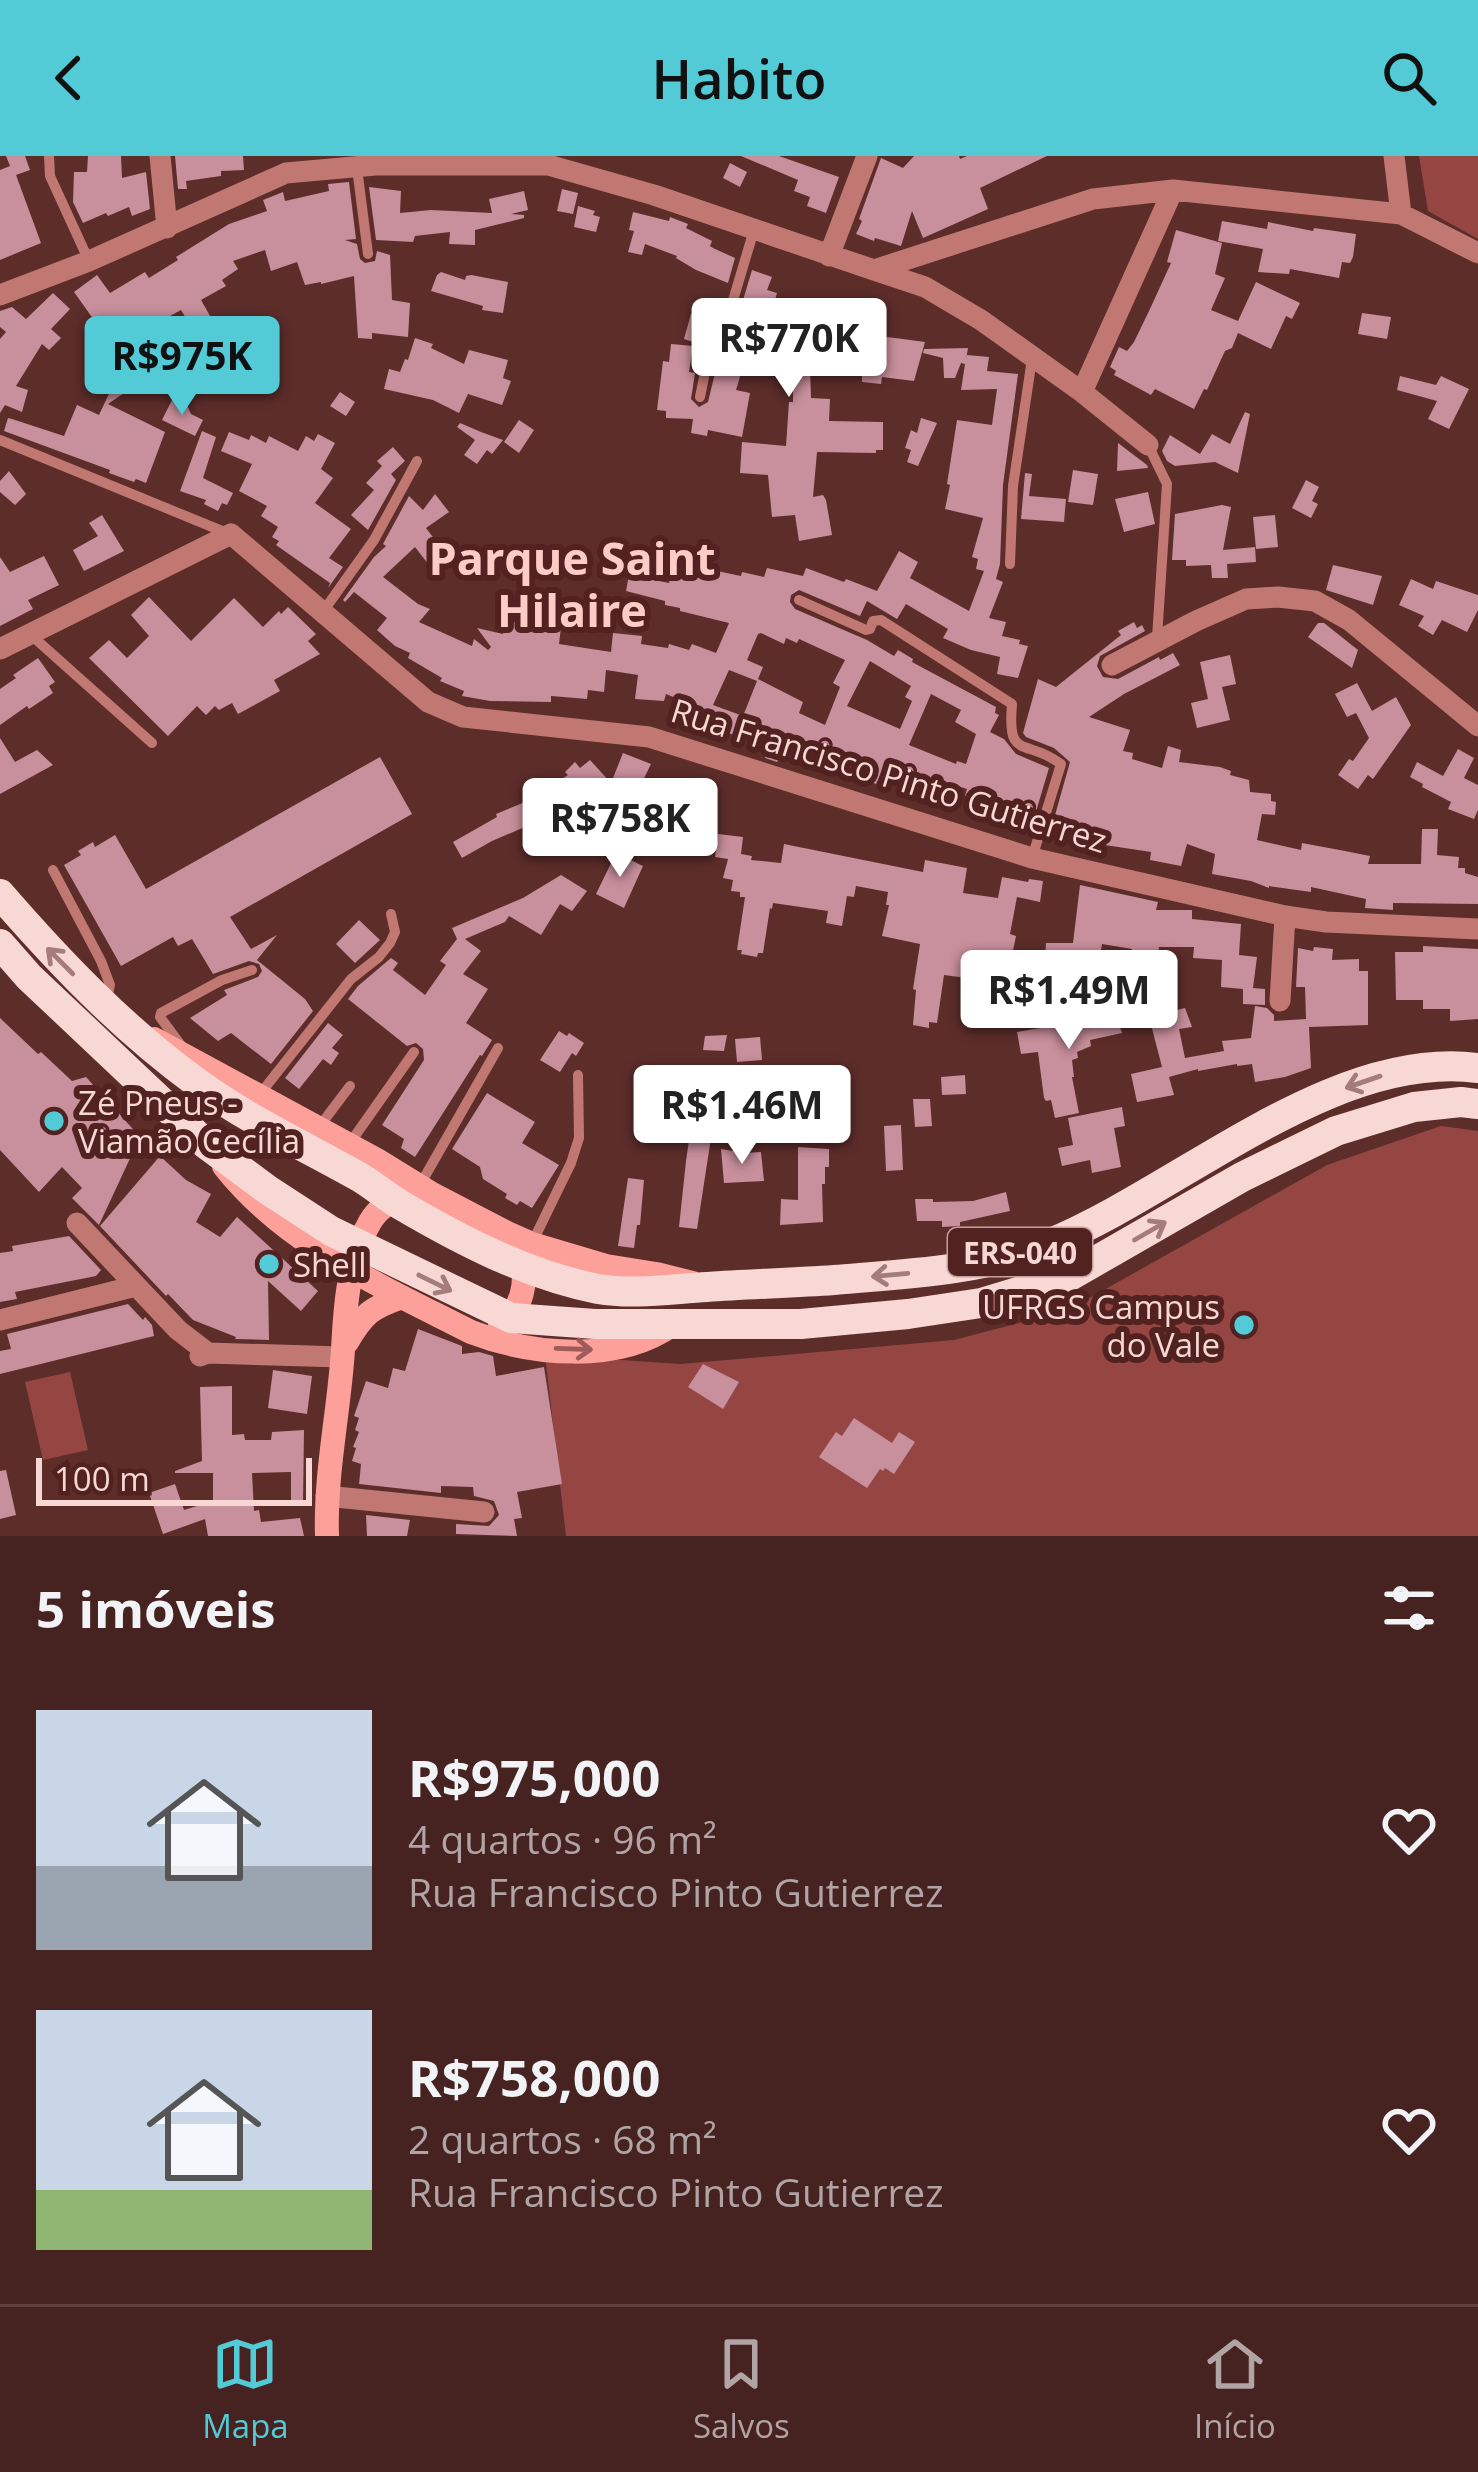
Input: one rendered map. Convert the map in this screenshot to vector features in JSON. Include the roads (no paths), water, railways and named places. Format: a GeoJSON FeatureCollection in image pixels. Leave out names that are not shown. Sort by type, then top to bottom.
{"type":"FeatureCollection","features":[{"type":"Feature","properties":{"kind":"main road","name":"ERS-040"},"geometry":{"type":"LineString","coordinates":[[0,894],[105,1005],[214,1094],[460,1238],[528,1256],[602,1290],[905,1274],[973,1265],[1046,1245],[1317,1098],[1408,1070],[1478,1068]]}},
{"type":"Feature","properties":{"kind":"main road","name":"ERS-040"},"geometry":{"type":"LineString","coordinates":[[0,944],[207,1145],[356,1257],[511,1318],[801,1324],[982,1303],[1068,1277],[1242,1177],[1336,1131],[1414,1107],[1478,1104]]}},
{"type":"Feature","properties":{"kind":"main road"},"geometry":{"type":"LineString","coordinates":[[133,1029],[507,1233],[522,1256],[528,1256],[522,1297],[511,1318],[496,1328],[471,1332]]}},
{"type":"Feature","properties":{"kind":"main road"},"geometry":{"type":"LineString","coordinates":[[328,1536],[326,1496],[356,1257],[376,1213],[392,1200],[426,1190]]}},
{"type":"Feature","properties":{"kind":"main road"},"geometry":{"type":"LineString","coordinates":[[356,1257],[402,1297],[471,1332],[511,1345],[594,1350],[634,1344],[673,1324]]}},
{"type":"Feature","properties":{"kind":"main road"},"geometry":{"type":"LineString","coordinates":[[343,1353],[361,1318],[402,1297]]}},
{"type":"Feature","properties":{"kind":"street"},"geometry":{"type":"LineString","coordinates":[[160,156],[167,228]]}},
{"type":"Feature","properties":{"kind":"street"},"geometry":{"type":"LineString","coordinates":[[830,256],[867,156]]}},
{"type":"Feature","properties":{"kind":"street"},"geometry":{"type":"LineString","coordinates":[[1394,156],[1401,214]]}},
{"type":"Feature","properties":{"kind":"street"},"geometry":{"type":"LineString","coordinates":[[0,295],[167,228],[286,173],[397,161],[548,166],[655,195],[925,287],[981,320],[1148,445]]}},
{"type":"Feature","properties":{"kind":"street"},"geometry":{"type":"LineString","coordinates":[[874,270],[1093,199],[1173,190],[1401,214],[1478,253]]}},
{"type":"Feature","properties":{"kind":"street"},"geometry":{"type":"LineString","coordinates":[[1082,392],[1173,190]]}},
{"type":"Feature","properties":{"kind":"street"},"geometry":{"type":"LineString","coordinates":[[0,649],[230,534]]}},
{"type":"Feature","properties":{"kind":"street","name":"Rua Francisco Pinto Gutierrez"},"geometry":{"type":"LineString","coordinates":[[230,534],[428,702],[463,717],[650,737],[1032,858],[1286,916],[1478,929]]}},
{"type":"Feature","properties":{"kind":"street"},"geometry":{"type":"LineString","coordinates":[[1112,665],[1246,599],[1315,601],[1349,620],[1478,726]]}},
{"type":"Feature","properties":{"kind":"street"},"geometry":{"type":"LineString","coordinates":[[1280,1001],[1286,916]]}},
{"type":"Feature","properties":{"kind":"street"},"geometry":{"type":"LineString","coordinates":[[110,1054],[133,1029]]}},
{"type":"Feature","properties":{"kind":"street"},"geometry":{"type":"LineString","coordinates":[[77,1223],[201,1356],[343,1353]]}},
{"type":"Feature","properties":{"kind":"street"},"geometry":{"type":"LineString","coordinates":[[0,1320],[136,1286]]}},
{"type":"Feature","properties":{"kind":"street"},"geometry":{"type":"LineString","coordinates":[[326,1496],[484,1512]]}},
{"type":"Feature","properties":{"kind":"lane"},"geometry":{"type":"LineString","coordinates":[[49,156],[50,176],[89,261]]}},
{"type":"Feature","properties":{"kind":"lane"},"geometry":{"type":"LineString","coordinates":[[357,166],[368,254]]}},
{"type":"Feature","properties":{"kind":"lane"},"geometry":{"type":"LineString","coordinates":[[700,398],[754,230]]}},
{"type":"Feature","properties":{"kind":"lane"},"geometry":{"type":"LineString","coordinates":[[1010,564],[1013,486],[1033,357]]}},
{"type":"Feature","properties":{"kind":"lane","name":"Rua Francisco Pinto Gutierrez"},"geometry":{"type":"LineString","coordinates":[[0,440],[230,534]]}},
{"type":"Feature","properties":{"kind":"lane"},"geometry":{"type":"LineString","coordinates":[[1148,445],[1167,484],[1157,641]]}},
{"type":"Feature","properties":{"kind":"lane"},"geometry":{"type":"LineString","coordinates":[[322,613],[374,540],[418,461]]}},
{"type":"Feature","properties":{"kind":"lane"},"geometry":{"type":"LineString","coordinates":[[799,600],[866,630],[880,620],[1012,704],[1014,742],[1061,764],[1032,858]]}},
{"type":"Feature","properties":{"kind":"lane"},"geometry":{"type":"LineString","coordinates":[[32,634],[152,743]]}},
{"type":"Feature","properties":{"kind":"lane"},"geometry":{"type":"LineString","coordinates":[[53,870],[106,973],[110,985],[105,1005]]}},
{"type":"Feature","properties":{"kind":"lane"},"geometry":{"type":"LineString","coordinates":[[258,1096],[351,979],[391,943],[395,932],[391,914]]}},
{"type":"Feature","properties":{"kind":"lane"},"geometry":{"type":"LineString","coordinates":[[189,1056],[163,1022],[161,1012],[252,970]]}},
{"type":"Feature","properties":{"kind":"lane"},"geometry":{"type":"LineString","coordinates":[[426,1190],[498,1048]]}},
{"type":"Feature","properties":{"kind":"lane"},"geometry":{"type":"LineString","coordinates":[[348,1146],[414,1052]]}},
{"type":"Feature","properties":{"kind":"lane"},"geometry":{"type":"LineString","coordinates":[[528,1256],[579,1138],[578,1075]]}},
{"type":"Feature","properties":{"kind":"lane"},"geometry":{"type":"LineString","coordinates":[[317,1129],[350,1086]]}},
{"type":"Feature","properties":{"kind":"place","name":"Zé Pneus - Viamão Cecília"},"geometry":{"type":"Point","coordinates":[54,1121]}},
{"type":"Feature","properties":{"kind":"place","name":"Shell"},"geometry":{"type":"Point","coordinates":[269,1264]}},
{"type":"Feature","properties":{"kind":"place","name":"UFRGS Campus do Vale"},"geometry":{"type":"Point","coordinates":[1244,1325]}},
{"type":"Feature","properties":{"kind":"district","name":"Parque Saint Hilaire"},"geometry":{"type":"Point","coordinates":[572,583]}}]}
